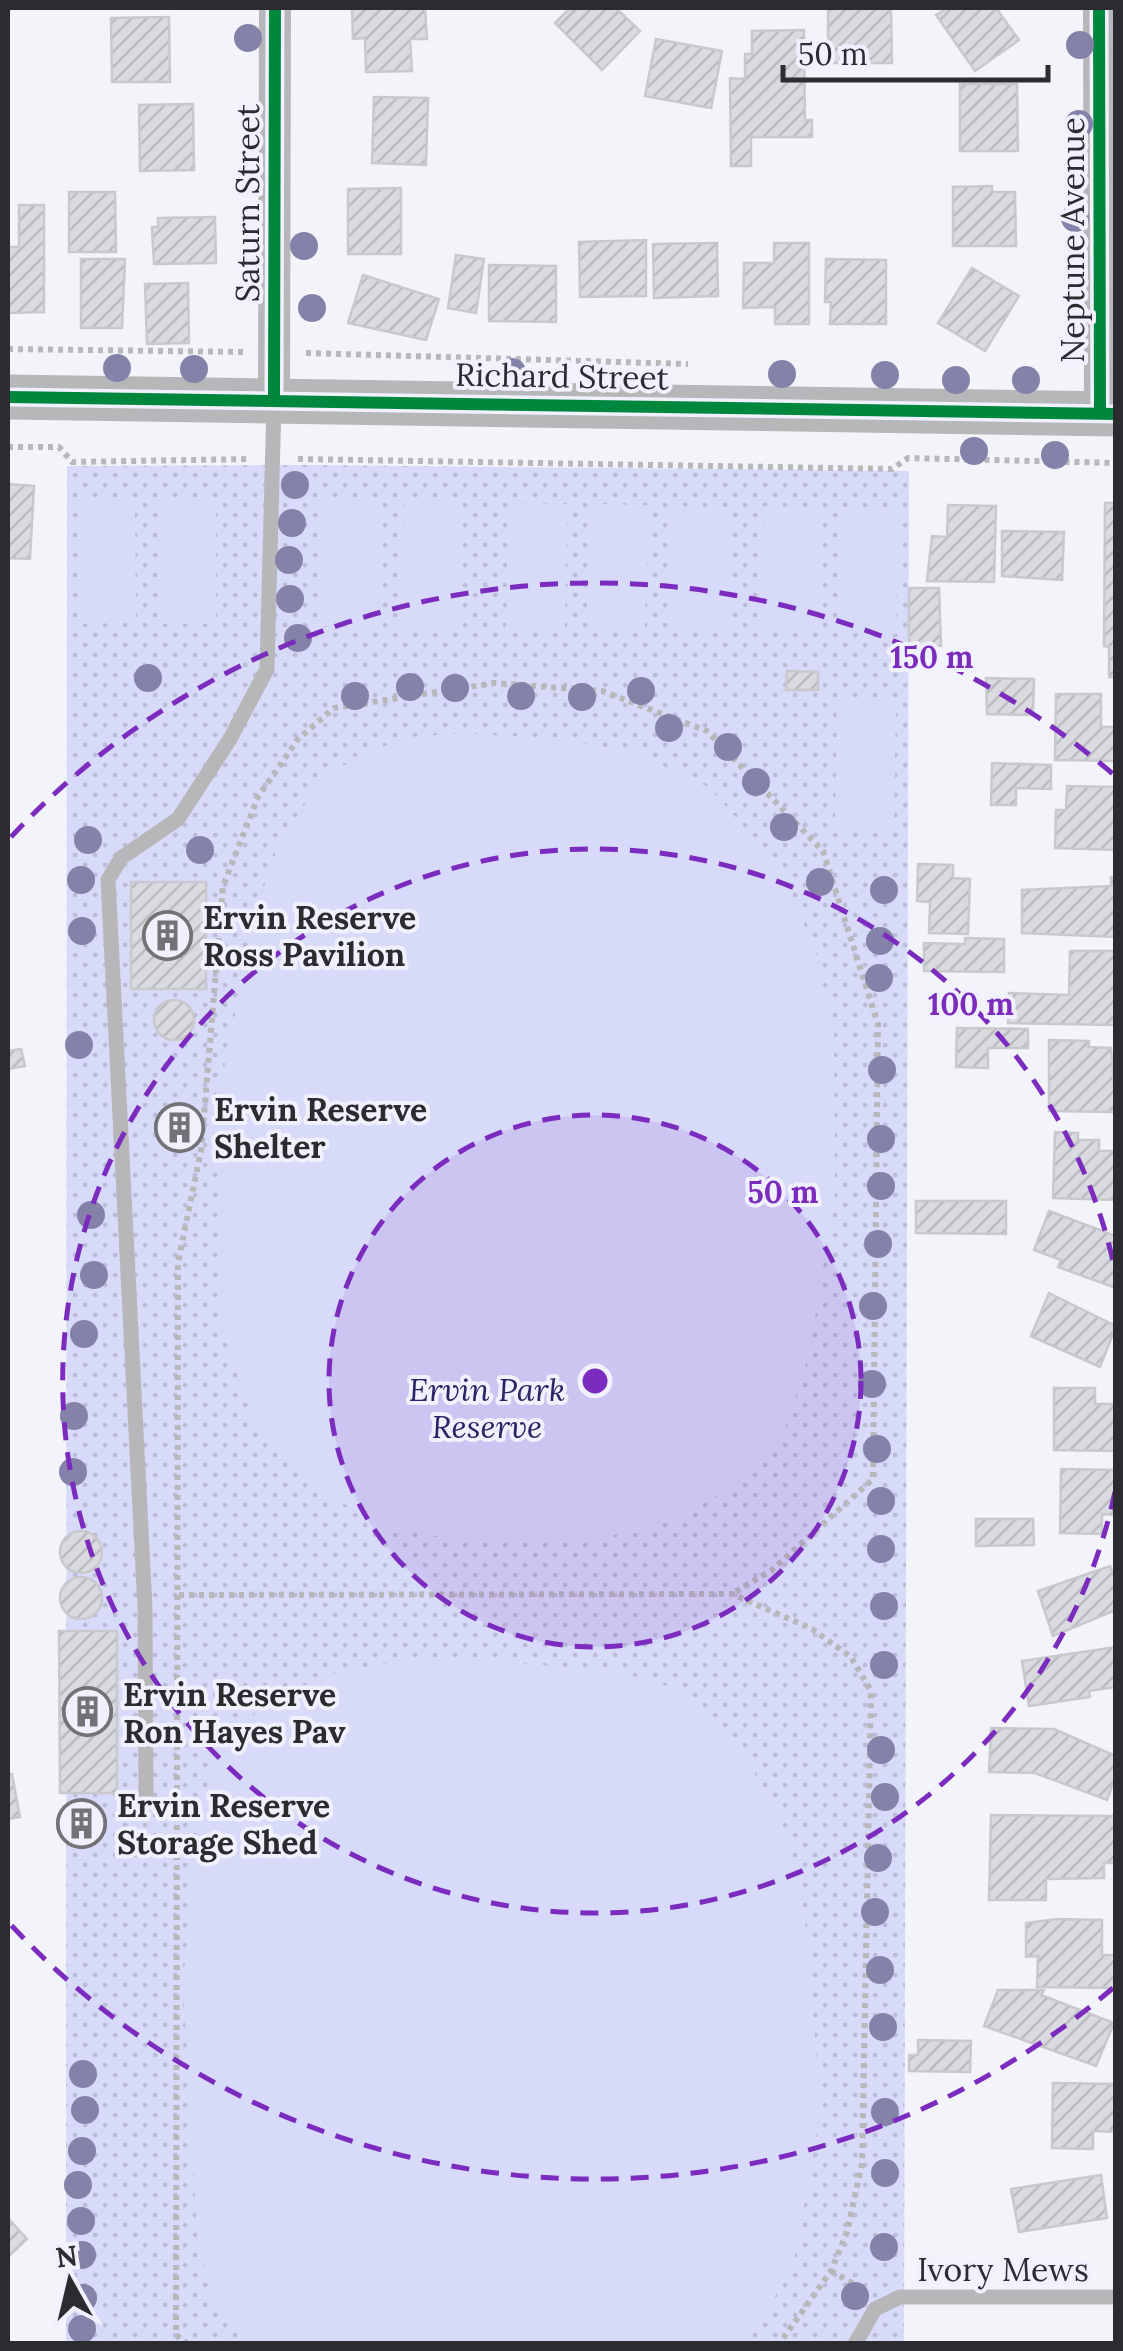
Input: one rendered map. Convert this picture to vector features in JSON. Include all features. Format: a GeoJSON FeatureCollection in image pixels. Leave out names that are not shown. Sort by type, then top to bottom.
{"type":"FeatureCollection","features":[{"type":"Feature","properties":{"kind":"street","name":"Saturn Street"},"geometry":{"type":"LineString","coordinates":[[274,8],[274,399]]}},
{"type":"Feature","properties":{"kind":"street","name":"Neptune Avenue"},"geometry":{"type":"LineString","coordinates":[[1099,8],[1108,413]]}},
{"type":"Feature","properties":{"kind":"street","name":"Richard Street"},"geometry":{"type":"LineString","coordinates":[[8,397],[1108,413]]}},
{"type":"Feature","properties":{"kind":"lane"},"geometry":{"type":"LineString","coordinates":[[146,1794],[145,1608],[108,880],[121,858],[178,819],[230,739],[267,668],[274,399]]}},
{"type":"Feature","properties":{"kind":"lane","name":"Ivory Mews"},"geometry":{"type":"LineString","coordinates":[[855,2344],[875,2309],[900,2297],[1116,2297]]}},
{"type":"Feature","properties":{"kind":"path"},"geometry":{"type":"LineString","coordinates":[[8,348],[690,364]]}},
{"type":"Feature","properties":{"kind":"path"},"geometry":{"type":"LineString","coordinates":[[8,447],[59,448],[72,462],[275,459],[892,469],[908,458],[1116,463]]}},
{"type":"Feature","properties":{"kind":"path"},"geometry":{"type":"LineString","coordinates":[[188,2344],[176,2335],[179,1595],[174,1468],[178,1262],[201,1151],[223,886],[258,797],[298,739],[334,708],[494,683],[602,691],[708,731],[823,852],[878,1024],[873,1478],[772,1570],[732,1594]]}},
{"type":"Feature","properties":{"kind":"path"},"geometry":{"type":"LineString","coordinates":[[179,1595],[732,1594],[812,1629],[851,1657],[871,1691],[862,2164],[847,2232],[831,2271],[779,2344]]}},
{"type":"Feature","properties":{"kind":"path"},"geometry":{"type":"LineString","coordinates":[[831,2271],[869,2294]]}},
{"type":"Feature","properties":{"kind":"green space","name":"Ervin Park Reserve"},"geometry":{"type":"Polygon","coordinates":[[[67,466],[909,471],[904,2343],[66,2344],[67,466]]]}},
{"type":"Feature","properties":{"kind":"green space"},"geometry":{"type":"Polygon","coordinates":[[[78,498],[135,498],[136,623],[78,624],[78,498]]]}},
{"type":"Feature","properties":{"kind":"green space"},"geometry":{"type":"Polygon","coordinates":[[[159,499],[216,499],[216,624],[158,624],[159,499]]]}},
{"type":"Feature","properties":{"kind":"green space"},"geometry":{"type":"Polygon","coordinates":[[[323,500],[382,501],[380,627],[321,626],[323,500]]]}},
{"type":"Feature","properties":{"kind":"green space"},"geometry":{"type":"Polygon","coordinates":[[[404,501],[463,502],[461,628],[402,627],[404,501]]]}},
{"type":"Feature","properties":{"kind":"green space"},"geometry":{"type":"Polygon","coordinates":[[[508,503],[567,504],[565,630],[506,630],[508,503]]]}},
{"type":"Feature","properties":{"kind":"green space"},"geometry":{"type":"Polygon","coordinates":[[[589,504],[648,505],[645,631],[587,630],[589,504]]]}},
{"type":"Feature","properties":{"kind":"green space"},"geometry":{"type":"Polygon","coordinates":[[[671,506],[730,507],[727,633],[669,632],[671,506]]]}},
{"type":"Feature","properties":{"kind":"green space"},"geometry":{"type":"Polygon","coordinates":[[[764,506],[822,507],[820,633],[762,632],[764,506]]]}},
{"type":"Feature","properties":{"kind":"green space"},"geometry":{"type":"Polygon","coordinates":[[[839,507],[898,508],[896,634],[837,633],[839,507]]]}},
{"type":"Feature","properties":{"kind":"green space"},"geometry":{"type":"Polygon","coordinates":[[[837,702],[896,703],[894,829],[835,828],[837,702]]]}},
{"type":"Feature","properties":{"kind":"green space"},"geometry":{"type":"Polygon","coordinates":[[[463,733],[557,739],[631,751],[710,788],[768,854],[814,944],[834,1033],[835,1194],[809,1355],[784,1431],[740,1482],[673,1521],[589,1541],[480,1542],[379,1528],[312,1481],[254,1420],[220,1319],[220,1088],[257,908],[279,843],[318,785],[355,757],[410,737],[463,733]]]}},
{"type":"Feature","properties":{"kind":"green space"},"geometry":{"type":"Polygon","coordinates":[[[443,1658],[612,1670],[671,1687],[708,1716],[745,1757],[777,1811],[797,1869],[810,1955],[820,2114],[795,2257],[763,2320],[736,2343],[253,2343],[211,2296],[197,2235],[183,1985],[199,1806],[223,1754],[261,1706],[321,1677],[379,1664],[443,1658]]]}},
{"type":"Feature","properties":{"kind":"building"},"geometry":{"type":"Polygon","coordinates":[[[425,8],[427,39],[410,39],[412,71],[366,72],[365,38],[353,39],[352,9],[425,8]]]}},
{"type":"Feature","properties":{"kind":"building"},"geometry":{"type":"Polygon","coordinates":[[[570,8],[616,8],[640,31],[602,70],[555,23],[570,8]]]}},
{"type":"Feature","properties":{"kind":"building"},"geometry":{"type":"Polygon","coordinates":[[[948,8],[996,8],[1019,40],[975,71],[936,15],[948,8]]]}},
{"type":"Feature","properties":{"kind":"building"},"geometry":{"type":"Polygon","coordinates":[[[828,9],[891,9],[892,63],[828,63],[828,9]]]}},
{"type":"Feature","properties":{"kind":"building"},"geometry":{"type":"Polygon","coordinates":[[[169,17],[170,82],[112,82],[111,18],[169,17]]]}},
{"type":"Feature","properties":{"kind":"building"},"geometry":{"type":"Polygon","coordinates":[[[804,30],[805,120],[812,120],[812,137],[751,137],[751,166],[731,166],[730,78],[745,79],[745,54],[752,54],[752,31],[804,30]]]}},
{"type":"Feature","properties":{"kind":"building"},"geometry":{"type":"Polygon","coordinates":[[[656,39],[722,51],[711,108],[645,96],[656,39]]]}},
{"type":"Feature","properties":{"kind":"building"},"geometry":{"type":"Polygon","coordinates":[[[960,84],[1017,84],[1018,151],[960,151],[960,84]]]}},
{"type":"Feature","properties":{"kind":"building"},"geometry":{"type":"Polygon","coordinates":[[[374,97],[428,98],[426,165],[372,163],[374,97]]]}},
{"type":"Feature","properties":{"kind":"building"},"geometry":{"type":"Polygon","coordinates":[[[193,104],[194,170],[140,171],[139,105],[193,104]]]}},
{"type":"Feature","properties":{"kind":"building"},"geometry":{"type":"Polygon","coordinates":[[[992,186],[992,192],[1015,192],[1016,246],[953,246],[953,187],[992,186]]]}},
{"type":"Feature","properties":{"kind":"building"},"geometry":{"type":"Polygon","coordinates":[[[401,188],[401,254],[348,254],[348,189],[401,188]]]}},
{"type":"Feature","properties":{"kind":"building"},"geometry":{"type":"Polygon","coordinates":[[[69,192],[115,192],[116,252],[69,252],[69,192]]]}},
{"type":"Feature","properties":{"kind":"building"},"geometry":{"type":"Polygon","coordinates":[[[19,205],[44,205],[44,312],[8,313],[8,247],[19,247],[19,205]]]}},
{"type":"Feature","properties":{"kind":"building"},"geometry":{"type":"Polygon","coordinates":[[[215,217],[216,263],[154,264],[152,227],[158,227],[158,218],[215,217]]]}},
{"type":"Feature","properties":{"kind":"building"},"geometry":{"type":"Polygon","coordinates":[[[646,240],[646,296],[580,297],[579,242],[646,240]]]}},
{"type":"Feature","properties":{"kind":"building"},"geometry":{"type":"Polygon","coordinates":[[[717,243],[718,296],[654,298],[653,244],[717,243]]]}},
{"type":"Feature","properties":{"kind":"building"},"geometry":{"type":"Polygon","coordinates":[[[774,243],[809,243],[809,324],[775,324],[775,307],[743,308],[744,263],[774,263],[774,243]]]}},
{"type":"Feature","properties":{"kind":"building"},"geometry":{"type":"Polygon","coordinates":[[[456,255],[484,259],[476,313],[448,308],[456,255]]]}},
{"type":"Feature","properties":{"kind":"building"},"geometry":{"type":"Polygon","coordinates":[[[81,259],[125,259],[122,328],[81,328],[81,259]]]}},
{"type":"Feature","properties":{"kind":"building"},"geometry":{"type":"Polygon","coordinates":[[[826,259],[886,260],[886,324],[830,324],[831,302],[825,302],[826,259]]]}},
{"type":"Feature","properties":{"kind":"building"},"geometry":{"type":"Polygon","coordinates":[[[489,265],[556,266],[556,322],[489,321],[489,265]]]}},
{"type":"Feature","properties":{"kind":"building"},"geometry":{"type":"Polygon","coordinates":[[[972,268],[1019,296],[985,351],[938,323],[972,268]]]}},
{"type":"Feature","properties":{"kind":"building"},"geometry":{"type":"Polygon","coordinates":[[[363,275],[439,299],[426,340],[348,323],[363,275]]]}},
{"type":"Feature","properties":{"kind":"building"},"geometry":{"type":"Polygon","coordinates":[[[188,283],[189,343],[147,344],[145,284],[188,283]]]}},
{"type":"Feature","properties":{"kind":"building"},"geometry":{"type":"Polygon","coordinates":[[[8,484],[34,486],[30,559],[8,558],[8,484]]]}},
{"type":"Feature","properties":{"kind":"building"},"geometry":{"type":"Polygon","coordinates":[[[1105,503],[1116,503],[1116,677],[1109,677],[1109,647],[1104,646],[1105,503]]]}},
{"type":"Feature","properties":{"kind":"building"},"geometry":{"type":"Polygon","coordinates":[[[948,505],[996,506],[994,582],[927,581],[932,536],[947,537],[948,505]]]}},
{"type":"Feature","properties":{"kind":"building"},"geometry":{"type":"Polygon","coordinates":[[[1002,531],[1064,532],[1062,580],[1002,576],[1002,531]]]}},
{"type":"Feature","properties":{"kind":"building"},"geometry":{"type":"Polygon","coordinates":[[[909,588],[939,588],[941,646],[909,645],[909,588]]]}},
{"type":"Feature","properties":{"kind":"building"},"geometry":{"type":"Polygon","coordinates":[[[787,671],[818,672],[818,690],[786,690],[787,671]]]}},
{"type":"Feature","properties":{"kind":"building"},"geometry":{"type":"Polygon","coordinates":[[[986,678],[1034,679],[1033,715],[987,714],[986,678]]]}},
{"type":"Feature","properties":{"kind":"building"},"geometry":{"type":"Polygon","coordinates":[[[1056,694],[1101,694],[1101,727],[1116,727],[1116,761],[1055,760],[1056,694]]]}},
{"type":"Feature","properties":{"kind":"building"},"geometry":{"type":"Polygon","coordinates":[[[992,763],[1051,765],[1051,789],[1016,788],[1016,805],[991,805],[992,763]]]}},
{"type":"Feature","properties":{"kind":"building"},"geometry":{"type":"Polygon","coordinates":[[[1067,786],[1116,787],[1116,850],[1055,848],[1056,810],[1066,810],[1067,786]]]}},
{"type":"Feature","properties":{"kind":"building"},"geometry":{"type":"Polygon","coordinates":[[[918,864],[953,865],[953,878],[970,879],[968,934],[929,933],[930,902],[917,901],[918,864]]]}},
{"type":"Feature","properties":{"kind":"building"},"geometry":{"type":"Polygon","coordinates":[[[1111,877],[1116,877],[1116,937],[1022,933],[1022,890],[1111,886],[1111,877]]]}},
{"type":"Feature","properties":{"kind":"building","name":"Ervin Reserve Ross Pavilion"},"geometry":{"type":"Polygon","coordinates":[[[131,882],[206,882],[206,989],[131,989],[131,882]]]}},
{"type":"Feature","properties":{"kind":"building"},"geometry":{"type":"Polygon","coordinates":[[[965,938],[1004,939],[1004,972],[924,971],[924,943],[965,944],[965,938]]]}},
{"type":"Feature","properties":{"kind":"building"},"geometry":{"type":"Polygon","coordinates":[[[1070,951],[1116,951],[1116,1025],[1008,1023],[1009,993],[1069,995],[1070,951]]]}},
{"type":"Feature","properties":{"kind":"building"},"geometry":{"type":"Polygon","coordinates":[[[174,1000],[188,1006],[194,1020],[188,1034],[174,1040],[160,1034],[154,1020],[160,1006],[174,1000]]]}},
{"type":"Feature","properties":{"kind":"building"},"geometry":{"type":"Polygon","coordinates":[[[957,1028],[1028,1029],[1028,1048],[988,1048],[988,1068],[956,1067],[957,1028]]]}},
{"type":"Feature","properties":{"kind":"building"},"geometry":{"type":"Polygon","coordinates":[[[1049,1040],[1089,1041],[1089,1047],[1111,1048],[1116,1112],[1049,1111],[1049,1040]]]}},
{"type":"Feature","properties":{"kind":"building"},"geometry":{"type":"Polygon","coordinates":[[[21,1049],[25,1066],[8,1069],[8,1051],[21,1049]]]}},
{"type":"Feature","properties":{"kind":"building","name":"Ervin Reserve Shelter"},"geometry":{"type":"Polygon","coordinates":[[[169,1105],[190,1106],[190,1148],[169,1148],[169,1105]]]}},
{"type":"Feature","properties":{"kind":"building"},"geometry":{"type":"Polygon","coordinates":[[[1055,1132],[1078,1133],[1078,1140],[1099,1140],[1099,1151],[1116,1151],[1116,1200],[1053,1198],[1055,1132]]]}},
{"type":"Feature","properties":{"kind":"building"},"geometry":{"type":"Polygon","coordinates":[[[916,1201],[1006,1201],[1006,1234],[916,1233],[916,1201]]]}},
{"type":"Feature","properties":{"kind":"building"},"geometry":{"type":"Polygon","coordinates":[[[1049,1211],[1116,1236],[1116,1288],[1058,1267],[1061,1260],[1034,1250],[1049,1211]]]}},
{"type":"Feature","properties":{"kind":"building"},"geometry":{"type":"Polygon","coordinates":[[[1049,1293],[1116,1326],[1100,1367],[1031,1336],[1049,1293]]]}},
{"type":"Feature","properties":{"kind":"building"},"geometry":{"type":"Polygon","coordinates":[[[1054,1388],[1095,1388],[1095,1404],[1116,1404],[1116,1451],[1054,1450],[1054,1388]]]}},
{"type":"Feature","properties":{"kind":"building"},"geometry":{"type":"Polygon","coordinates":[[[1061,1469],[1116,1470],[1116,1515],[1102,1514],[1102,1534],[1060,1533],[1061,1469]]]}},
{"type":"Feature","properties":{"kind":"building"},"geometry":{"type":"Polygon","coordinates":[[[976,1519],[1033,1519],[1034,1545],[976,1546],[976,1519]]]}},
{"type":"Feature","properties":{"kind":"building"},"geometry":{"type":"Polygon","coordinates":[[[81,1531],[96,1537],[102,1552],[96,1567],[81,1573],[66,1567],[60,1552],[66,1537],[81,1531]]]}},
{"type":"Feature","properties":{"kind":"building"},"geometry":{"type":"Polygon","coordinates":[[[1110,1566],[1116,1582],[1116,1610],[1053,1636],[1038,1591],[1110,1566]]]}},
{"type":"Feature","properties":{"kind":"building"},"geometry":{"type":"Polygon","coordinates":[[[81,1577],[96,1583],[102,1598],[96,1613],[81,1619],[66,1613],[60,1598],[66,1583],[81,1577]]]}},
{"type":"Feature","properties":{"kind":"building","name":"Ervin Reserve Ron Hayes Pav"},"geometry":{"type":"Polygon","coordinates":[[[59,1631],[117,1631],[117,1793],[60,1793],[59,1631]]]}},
{"type":"Feature","properties":{"kind":"building"},"geometry":{"type":"Polygon","coordinates":[[[1116,1647],[1116,1687],[1089,1691],[1090,1697],[1029,1706],[1022,1661],[1116,1647]]]}},
{"type":"Feature","properties":{"kind":"building"},"geometry":{"type":"Polygon","coordinates":[[[991,1728],[1054,1729],[1116,1756],[1116,1776],[1107,1800],[1035,1773],[989,1772],[991,1728]]]}},
{"type":"Feature","properties":{"kind":"building"},"geometry":{"type":"Polygon","coordinates":[[[12,1774],[20,1817],[8,1819],[8,1775],[12,1774]]]}},
{"type":"Feature","properties":{"kind":"building","name":"Ervin Reserve Storage Shed"},"geometry":{"type":"Polygon","coordinates":[[[72,1807],[92,1807],[92,1839],[72,1840],[72,1807]]]}},
{"type":"Feature","properties":{"kind":"building"},"geometry":{"type":"Polygon","coordinates":[[[991,1815],[1116,1816],[1116,1863],[1104,1863],[1104,1878],[1046,1879],[1046,1900],[989,1900],[991,1815]]]}},
{"type":"Feature","properties":{"kind":"building"},"geometry":{"type":"Polygon","coordinates":[[[1102,1920],[1102,1955],[1116,1955],[1116,1988],[1037,1987],[1038,1956],[1026,1957],[1026,1923],[1102,1920]]]}},
{"type":"Feature","properties":{"kind":"building"},"geometry":{"type":"Polygon","coordinates":[[[998,1990],[1044,1990],[1041,1995],[1114,2023],[1096,2066],[984,2026],[998,1990]]]}},
{"type":"Feature","properties":{"kind":"building"},"geometry":{"type":"Polygon","coordinates":[[[918,2040],[971,2041],[970,2072],[909,2071],[909,2055],[918,2055],[918,2040]]]}},
{"type":"Feature","properties":{"kind":"building"},"geometry":{"type":"Polygon","coordinates":[[[1053,2083],[1116,2084],[1116,2132],[1093,2131],[1093,2149],[1052,2148],[1053,2083]]]}},
{"type":"Feature","properties":{"kind":"building"},"geometry":{"type":"Polygon","coordinates":[[[1101,2175],[1107,2218],[1019,2232],[1011,2189],[1101,2175]]]}},
{"type":"Feature","properties":{"kind":"building"},"geometry":{"type":"Polygon","coordinates":[[[8,2218],[27,2239],[8,2257],[8,2218]]]}},
{"type":"Feature","properties":{"kind":"cycle path"},"geometry":{"type":"LineString","coordinates":[[274,399],[275,8]]}},
{"type":"Feature","properties":{"kind":"cycle path"},"geometry":{"type":"LineString","coordinates":[[1099,8],[1100,413]]}},
{"type":"Feature","properties":{"kind":"cycle path"},"geometry":{"type":"LineString","coordinates":[[8,397],[1116,414]]}},
{"type":"Feature","properties":{"kind":"place","name":"Ervin Reserve Ross Pavilion"},"geometry":{"type":"Point","coordinates":[168,935]}},
{"type":"Feature","properties":{"kind":"place","name":"Ervin Reserve Shelter"},"geometry":{"type":"Point","coordinates":[179,1127]}},
{"type":"Feature","properties":{"kind":"place","name":"Ervin Reserve Ron Hayes Pav"},"geometry":{"type":"Point","coordinates":[88,1712]}},
{"type":"Feature","properties":{"kind":"place","name":"Ervin Reserve Storage Shed"},"geometry":{"type":"Point","coordinates":[82,1823]}}]}
